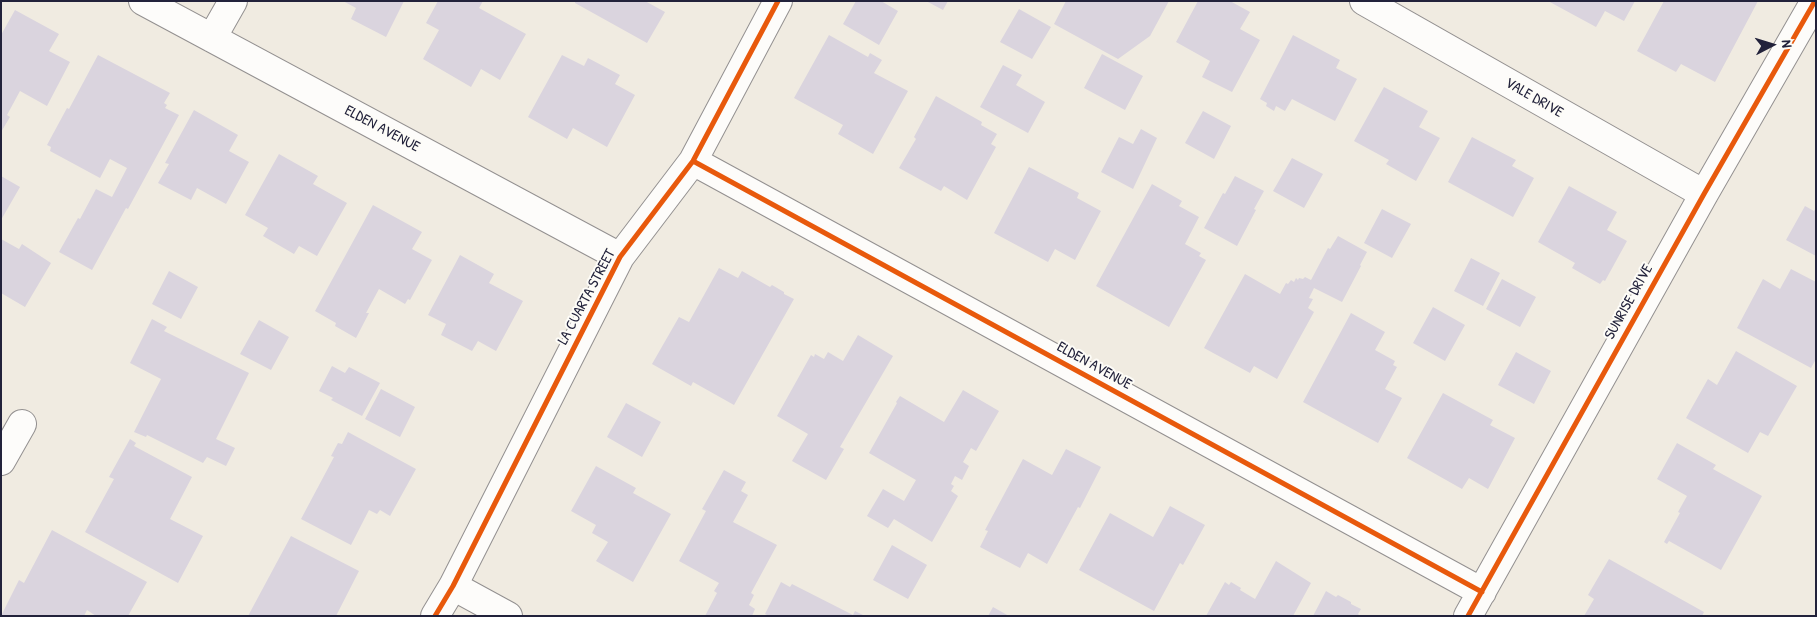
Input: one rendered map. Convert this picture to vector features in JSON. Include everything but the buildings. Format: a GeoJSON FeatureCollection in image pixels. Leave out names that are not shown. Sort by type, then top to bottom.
{"type":"FeatureCollection","features":[{"type":"Feature","properties":{"kind":"street","name":"ELDEN AVENUE"},"geometry":{"type":"LineString","coordinates":[[143,1],[620,257]]}},
{"type":"Feature","properties":{"kind":"street"},"geometry":{"type":"LineString","coordinates":[[212,38],[234,1]]}},
{"type":"Feature","properties":{"kind":"street","name":"LA CUARTA STREET"},"geometry":{"type":"LineString","coordinates":[[435,616],[620,257],[693,161],[778,1]]}},
{"type":"Feature","properties":{"kind":"street","name":"VALE DRIVE"},"geometry":{"type":"LineString","coordinates":[[1364,1],[1704,194]]}},
{"type":"Feature","properties":{"kind":"street","name":"SUNRISE DRIVE"},"geometry":{"type":"LineString","coordinates":[[1468,616],[1704,194],[1815,1]]}},
{"type":"Feature","properties":{"kind":"street","name":"ELDEN AVENUE"},"geometry":{"type":"LineString","coordinates":[[693,161],[1482,592]]}},
{"type":"Feature","properties":{"kind":"street"},"geometry":{"type":"LineString","coordinates":[[1,461],[22,424]]}},
{"type":"Feature","properties":{"kind":"street"},"geometry":{"type":"LineString","coordinates":[[452,586],[508,616]]}},
{"type":"Feature","properties":{"kind":"cycle path"},"geometry":{"type":"LineString","coordinates":[[435,616],[453,586],[620,257],[693,161],[778,1]]}},
{"type":"Feature","properties":{"kind":"cycle path"},"geometry":{"type":"LineString","coordinates":[[1468,616],[1704,194],[1815,1]]}},
{"type":"Feature","properties":{"kind":"cycle path"},"geometry":{"type":"LineString","coordinates":[[693,161],[1482,592]]}}]}
